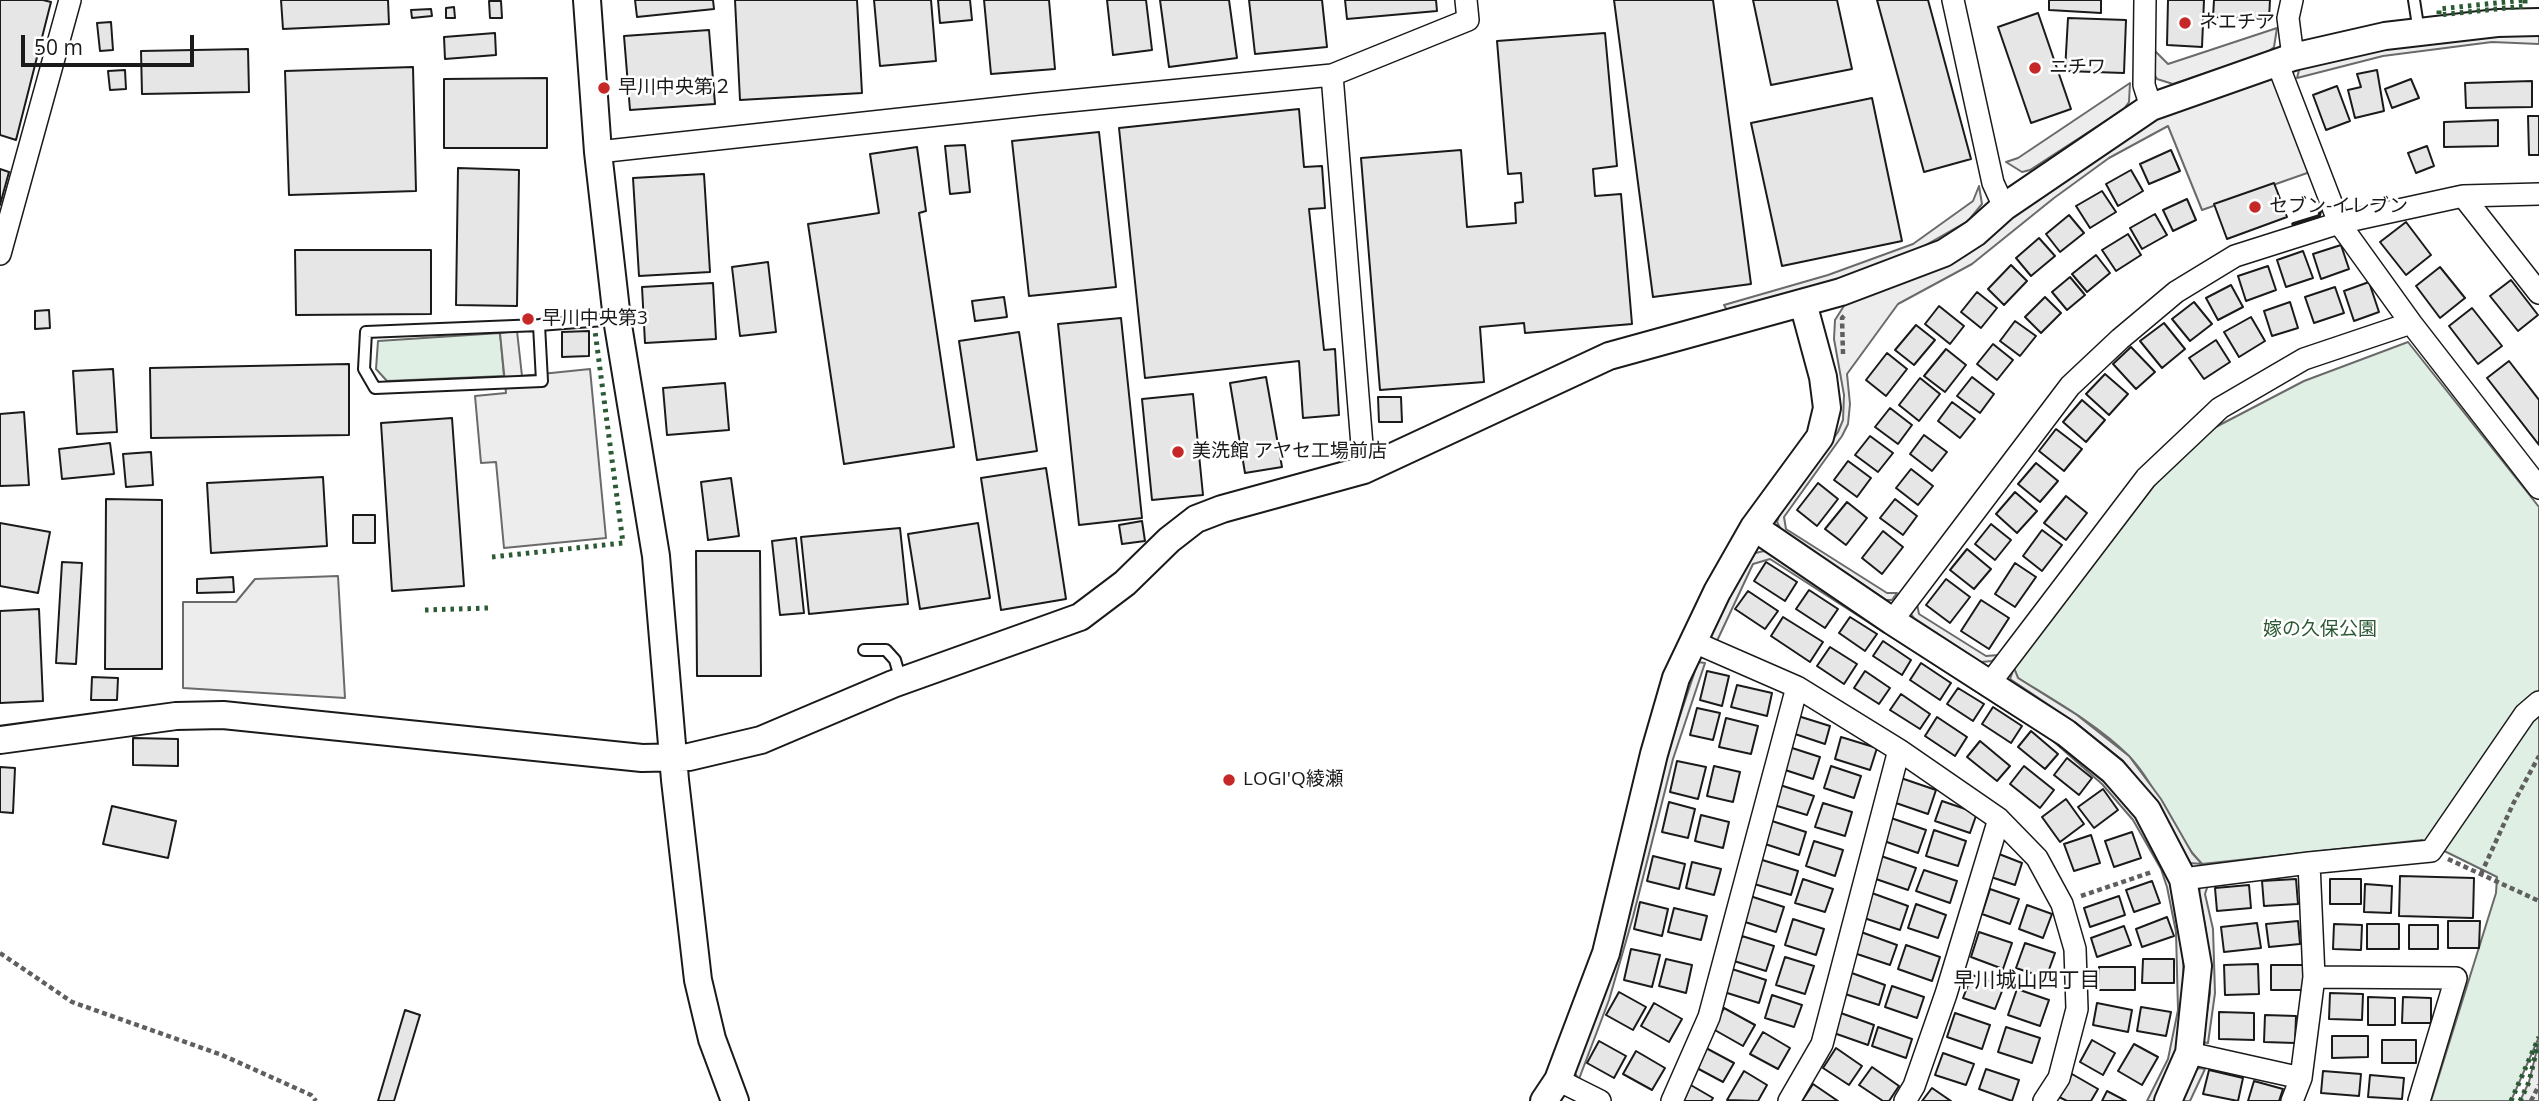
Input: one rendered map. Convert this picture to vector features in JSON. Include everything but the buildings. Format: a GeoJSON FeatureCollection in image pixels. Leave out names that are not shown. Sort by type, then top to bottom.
{"type":"FeatureCollection","features":[{"type":"Feature","properties":{"kind":"street"},"geometry":{"type":"LineString","coordinates":[[0,254],[70,0]]}},
{"type":"Feature","properties":{"kind":"street"},"geometry":{"type":"LineString","coordinates":[[587,0],[598,152],[617,319],[656,556],[698,980],[712,1039],[735,1101]]}},
{"type":"Feature","properties":{"kind":"street"},"geometry":{"type":"LineString","coordinates":[[598,152],[1052,102],[1332,75],[1468,20],[1466,0]]}},
{"type":"Feature","properties":{"kind":"street"},"geometry":{"type":"LineString","coordinates":[[1953,0],[1993,183],[2004,207]]}},
{"type":"Feature","properties":{"kind":"street"},"geometry":{"type":"LineString","coordinates":[[2144,0],[2144,85],[2151,107]]}},
{"type":"Feature","properties":{"kind":"street"},"geometry":{"type":"LineString","coordinates":[[2292,0],[2285,60],[2339,223],[2539,488]]}},
{"type":"Feature","properties":{"kind":"street"},"geometry":{"type":"LineString","coordinates":[[0,740],[176,716],[223,715],[642,758],[705,754],[761,740],[901,681],[1080,617],[1125,583],[1169,540],[1196,519],[1222,509],[1363,470],[1609,356],[1803,303],[1868,283],[1944,253],[1975,233],[2004,207],[2151,107],[2285,60],[2385,36],[2497,23],[2539,22]]}},
{"type":"Feature","properties":{"kind":"street"},"geometry":{"type":"LineString","coordinates":[[1332,75],[1363,470]]}},
{"type":"Feature","properties":{"kind":"street"},"geometry":{"type":"LineString","coordinates":[[1892,621],[2070,386],[2176,292],[2235,256],[2339,223],[2463,196],[2539,194]]}},
{"type":"Feature","properties":{"kind":"street"},"geometry":{"type":"LineString","coordinates":[[2463,196],[2539,293]]}},
{"type":"Feature","properties":{"kind":"street"},"geometry":{"type":"LineString","coordinates":[[1600,1101],[1551,1091],[1606,953],[1654,754],[1676,678],[1717,592],[1754,527],[1820,437],[1827,408],[1823,377],[1803,303]]}},
{"type":"Feature","properties":{"kind":"street"},"geometry":{"type":"LineString","coordinates":[[1990,683],[2146,478],[2220,408],[2304,359],[2412,323]]}},
{"type":"Feature","properties":{"kind":"street"},"geometry":{"type":"LineString","coordinates":[[1754,527],[1892,621],[2066,733],[2113,771],[2147,810],[2180,872],[2198,966],[2189,1053],[2168,1101]]}},
{"type":"Feature","properties":{"kind":"street"},"geometry":{"type":"LineString","coordinates":[[1694,642],[1797,687],[1899,750],[1998,819],[2038,858],[2062,904],[2076,949],[2077,1009],[2059,1078],[2044,1101]]}},
{"type":"Feature","properties":{"kind":"street"},"geometry":{"type":"LineString","coordinates":[[1672,1101],[1709,1017],[1797,687]]}},
{"type":"Feature","properties":{"kind":"street"},"geometry":{"type":"LineString","coordinates":[[2180,872],[2431,851],[2525,715],[2539,702]]}},
{"type":"Feature","properties":{"kind":"street"},"geometry":{"type":"LineString","coordinates":[[1789,1101],[1822,1044],[1899,750]]}},
{"type":"Feature","properties":{"kind":"street"},"geometry":{"type":"LineString","coordinates":[[1905,1101],[1914,1086],[1946,994],[1998,819]]}},
{"type":"Feature","properties":{"kind":"street"},"geometry":{"type":"LineString","coordinates":[[2292,1101],[2301,1077],[2314,977],[2309,863]]}},
{"type":"Feature","properties":{"kind":"street"},"geometry":{"type":"LineString","coordinates":[[2314,977],[2456,978],[2419,1101]]}},
{"type":"Feature","properties":{"kind":"street"},"geometry":{"type":"LineString","coordinates":[[2189,1053],[2301,1077]]}},
{"type":"Feature","properties":{"kind":"lane"},"geometry":{"type":"LineString","coordinates":[[2414,0],[2419,32]]}},
{"type":"Feature","properties":{"kind":"lane"},"geometry":{"type":"LineString","coordinates":[[540,325],[542,381],[375,388],[364,369],[366,332],[617,319]]}},
{"type":"Feature","properties":{"kind":"lane"},"geometry":{"type":"LineString","coordinates":[[864,650],[887,650],[895,660],[901,681]]}},
{"type":"Feature","properties":{"kind":"path"},"geometry":{"type":"LineString","coordinates":[[1843,356],[1842,318],[1848,313]]}},
{"type":"Feature","properties":{"kind":"path"},"geometry":{"type":"LineString","coordinates":[[2481,874],[2513,804],[2539,756]]}},
{"type":"Feature","properties":{"kind":"path"},"geometry":{"type":"LineString","coordinates":[[2431,851],[2539,901]]}},
{"type":"Feature","properties":{"kind":"path"},"geometry":{"type":"LineString","coordinates":[[2062,904],[2180,872]]}},
{"type":"Feature","properties":{"kind":"path"},"geometry":{"type":"LineString","coordinates":[[0,953],[72,1002],[222,1055],[310,1095],[316,1101]]}},
{"type":"Feature","properties":{"kind":"path"},"geometry":{"type":"LineString","coordinates":[[2531,1101],[2539,1085]]}},
{"type":"Feature","properties":{"kind":"green space"},"geometry":{"type":"Polygon","coordinates":[[[500,333],[504,376],[387,381],[376,369],[378,341],[500,333]]]}},
{"type":"Feature","properties":{"kind":"green space","name":"嫁の久保公園"},"geometry":{"type":"Polygon","coordinates":[[[2408,342],[2539,507],[2539,1037],[2511,1101],[2431,1101],[2496,893],[2497,877],[2422,840],[2202,864],[2182,839],[2149,782],[2129,756],[2090,724],[2018,678],[2014,668],[2166,470],[2210,430],[2304,381],[2408,342]]]}},
{"type":"Feature","properties":{"kind":"shaded area"},"geometry":{"type":"Polygon","coordinates":[[[2277,28],[2274,47],[2268,52],[2173,84],[2157,79],[2153,72],[2153,49],[2168,64],[2277,28]]]}},
{"type":"Feature","properties":{"kind":"shaded area"},"geometry":{"type":"Polygon","coordinates":[[[2496,33],[2539,34],[2539,44],[2492,42],[2383,56],[2297,78],[2300,66],[2386,46],[2496,33]]]}},
{"type":"Feature","properties":{"kind":"shaded area"},"geometry":{"type":"Polygon","coordinates":[[[2272,77],[2310,172],[2202,210],[2168,126],[2109,158],[1972,264],[1898,304],[1847,374],[1850,404],[1848,424],[1784,517],[1786,529],[1887,593],[1897,593],[1892,600],[1886,600],[1781,530],[1777,522],[1779,516],[1838,432],[1843,420],[1844,395],[1834,339],[1835,320],[1849,298],[1932,270],[1966,255],[2064,174],[2156,119],[2272,77]]]}},
{"type":"Feature","properties":{"kind":"shaded area"},"geometry":{"type":"Polygon","coordinates":[[[2130,83],[2129,102],[2124,109],[2030,170],[2022,172],[2006,162],[2018,158],[2130,83]]]}},
{"type":"Feature","properties":{"kind":"shaded area"},"geometry":{"type":"Polygon","coordinates":[[[1979,186],[1982,204],[1968,221],[1917,250],[1837,280],[1728,312],[1724,305],[1828,275],[1913,244],[1973,201],[1979,186]]]}},
{"type":"Feature","properties":{"kind":"shaded area"},"geometry":{"type":"Polygon","coordinates":[[[517,331],[522,376],[590,369],[606,538],[504,548],[496,462],[481,463],[475,396],[506,393],[500,333],[517,331]]]}},
{"type":"Feature","properties":{"kind":"shaded area"},"geometry":{"type":"Polygon","coordinates":[[[1764,551],[1989,694],[2106,777],[2140,817],[2172,886],[2183,931],[2184,1010],[2174,1061],[2154,1101],[2147,1101],[2168,1059],[2178,1010],[2176,932],[2161,869],[2133,820],[2102,784],[2053,741],[1770,559],[1753,564],[1716,643],[1710,635],[1751,554],[1764,551]]]}},
{"type":"Feature","properties":{"kind":"shaded area"},"geometry":{"type":"Polygon","coordinates":[[[338,576],[345,698],[183,688],[183,602],[236,602],[255,579],[338,576]]]}},
{"type":"Feature","properties":{"kind":"shaded area"},"geometry":{"type":"Polygon","coordinates":[[[1917,604],[1919,614],[1986,656],[1999,655],[1992,661],[1981,662],[1914,618],[1911,614],[1917,604]]]}},
{"type":"Feature","properties":{"kind":"shaded area"},"geometry":{"type":"Polygon","coordinates":[[[1698,662],[1705,663],[1673,759],[1633,917],[1609,1000],[1579,1079],[1574,1072],[1603,1000],[1665,760],[1698,662]]]}},
{"type":"Feature","properties":{"kind":"shaded area"},"geometry":{"type":"Polygon","coordinates":[[[2014,668],[2018,678],[2077,715],[2129,756],[2161,799],[2192,853],[2202,864],[2189,863],[2157,802],[2123,761],[2073,721],[2010,679],[2014,668]]]}},
{"type":"Feature","properties":{"kind":"shaded area"},"geometry":{"type":"Polygon","coordinates":[[[2208,885],[2205,894],[2213,929],[2215,993],[2208,1043],[2202,1042],[2210,993],[2206,931],[2199,893],[2200,886],[2208,885]]]}},
{"type":"Feature","properties":{"kind":"shaded area"},"geometry":{"type":"Polygon","coordinates":[[[2539,1041],[2539,1101],[2520,1101],[2529,1082],[2539,1041]]]}},
{"type":"Feature","properties":{"kind":"shaded area"},"geometry":{"type":"Polygon","coordinates":[[[2199,1068],[2205,1069],[2190,1101],[2182,1101],[2195,1071],[2199,1068]]]}},
{"type":"Feature","properties":{"kind":"hedge"},"geometry":{"type":"LineString","coordinates":[[2525,0],[2525,6],[2439,15],[2439,9],[2525,0]]}},
{"type":"Feature","properties":{"kind":"hedge"},"geometry":{"type":"LineString","coordinates":[[492,557],[623,543],[595,331]]}},
{"type":"Feature","properties":{"kind":"hedge"},"geometry":{"type":"LineString","coordinates":[[425,610],[488,608]]}},
{"type":"Feature","properties":{"kind":"hedge"},"geometry":{"type":"LineString","coordinates":[[2511,1101],[2539,1037]]}},
{"type":"Feature","properties":{"kind":"hedge"},"geometry":{"type":"LineString","coordinates":[[2520,1101],[2529,1082],[2537,1048]]}},
{"type":"Feature","properties":{"kind":"wall"},"geometry":{"type":"LineString","coordinates":[[2293,224],[2319,216],[2322,205]]}},
{"type":"Feature","properties":{"kind":"place","name":"ネエチア"},"geometry":{"type":"Point","coordinates":[2185,23]}},
{"type":"Feature","properties":{"kind":"place","name":"ニチワ"},"geometry":{"type":"Point","coordinates":[2035,68]}},
{"type":"Feature","properties":{"kind":"place","name":"早川中央第２"},"geometry":{"type":"Point","coordinates":[604,88]}},
{"type":"Feature","properties":{"kind":"place","name":"セブン-イレブン"},"geometry":{"type":"Point","coordinates":[2255,207]}},
{"type":"Feature","properties":{"kind":"place","name":"早川中央第3"},"geometry":{"type":"Point","coordinates":[528,319]}},
{"type":"Feature","properties":{"kind":"place","name":"美洗館 アヤセ工場前店"},"geometry":{"type":"Point","coordinates":[1178,452]}},
{"type":"Feature","properties":{"kind":"place","name":"LOGI'Q綾瀬"},"geometry":{"type":"Point","coordinates":[1229,780]}},
{"type":"Feature","properties":{"kind":"district","name":"早川城山四丁目"},"geometry":{"type":"Point","coordinates":[2027,981]}}]}
